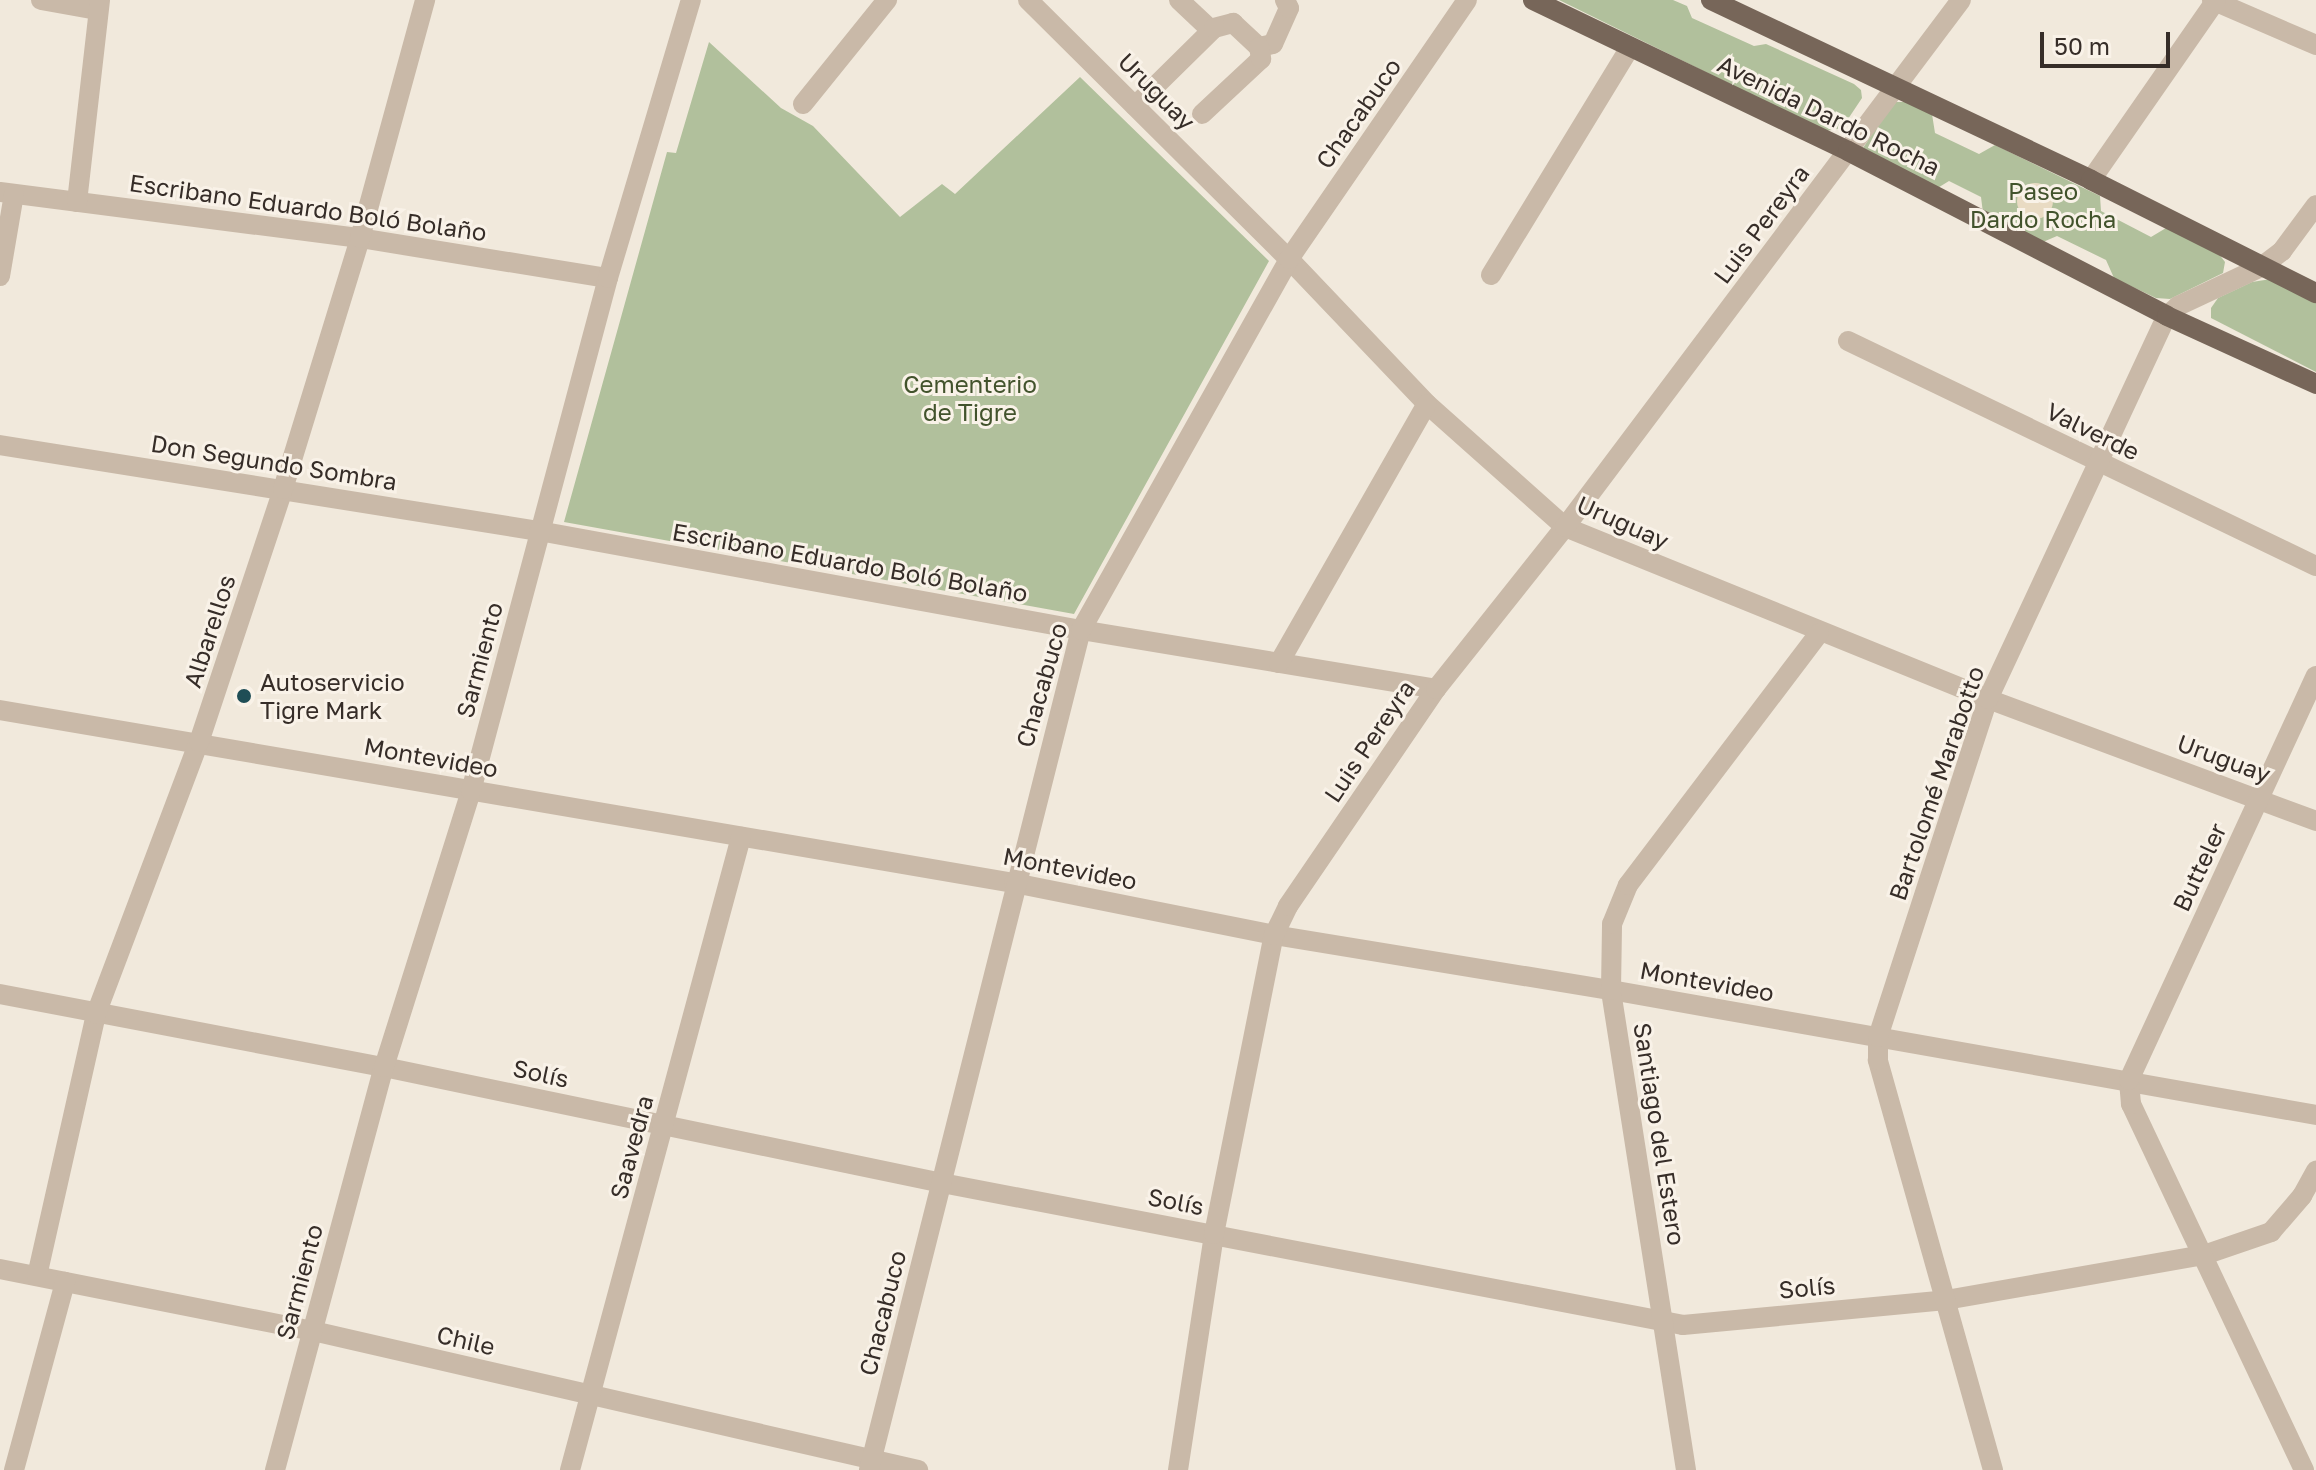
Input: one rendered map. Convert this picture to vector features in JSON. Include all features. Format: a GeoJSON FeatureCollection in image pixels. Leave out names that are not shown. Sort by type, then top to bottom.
{"type":"FeatureCollection","features":[{"type":"Feature","properties":{"kind":"main road","name":"Avenida Dardo Rocha"},"geometry":{"type":"LineString","coordinates":[[1533,0],[1848,151],[2167,316],[2316,384]]}},
{"type":"Feature","properties":{"kind":"main road"},"geometry":{"type":"LineString","coordinates":[[1711,0],[2091,180],[2316,293]]}},
{"type":"Feature","properties":{"kind":"street"},"geometry":{"type":"LineString","coordinates":[[41,0],[99,5],[77,202]]}},
{"type":"Feature","properties":{"kind":"street","name":"Albarellos"},"geometry":{"type":"LineString","coordinates":[[37,1276],[96,1014],[199,742],[283,489],[360,238],[425,0]]}},
{"type":"Feature","properties":{"kind":"street","name":"Sarmiento"},"geometry":{"type":"LineString","coordinates":[[275,1470],[384,1067],[471,791],[608,278],[691,0]]}},
{"type":"Feature","properties":{"kind":"street"},"geometry":{"type":"LineString","coordinates":[[803,104],[887,0]]}},
{"type":"Feature","properties":{"kind":"street","name":"Uruguay"},"geometry":{"type":"LineString","coordinates":[[1028,0],[1289,259],[1427,404],[1565,527],[1819,633],[2316,821]]}},
{"type":"Feature","properties":{"kind":"street"},"geometry":{"type":"LineString","coordinates":[[1179,0],[1211,30]]}},
{"type":"Feature","properties":{"kind":"street"},"geometry":{"type":"LineString","coordinates":[[1135,106],[1211,30],[1233,23],[1259,47],[1266,48],[1277,40],[1289,8],[1285,0]]}},
{"type":"Feature","properties":{"kind":"street","name":"Chacabuco"},"geometry":{"type":"LineString","coordinates":[[870,1466],[1014,883],[1081,630],[1289,259],[1467,0]]}},
{"type":"Feature","properties":{"kind":"street","name":"Luis Pereyra"},"geometry":{"type":"LineString","coordinates":[[1178,1470],[1214,1234],[1274,935],[1288,906],[1436,689],[1565,527],[1961,0]]}},
{"type":"Feature","properties":{"kind":"street"},"geometry":{"type":"LineString","coordinates":[[2091,180],[2214,0],[2316,45]]}},
{"type":"Feature","properties":{"kind":"street"},"geometry":{"type":"LineString","coordinates":[[1202,114],[1261,59],[1259,47]]}},
{"type":"Feature","properties":{"kind":"street"},"geometry":{"type":"LineString","coordinates":[[1491,275],[1630,47]]}},
{"type":"Feature","properties":{"kind":"street"},"geometry":{"type":"LineString","coordinates":[[0,276],[7,193]]}},
{"type":"Feature","properties":{"kind":"street","name":"Escribano Eduardo Boló Bolaño"},"geometry":{"type":"LineString","coordinates":[[7,193],[360,238],[608,278]]}},
{"type":"Feature","properties":{"kind":"street"},"geometry":{"type":"LineString","coordinates":[[2167,316],[2178,306],[2261,267],[2282,251],[2316,205]]}},
{"type":"Feature","properties":{"kind":"street","name":"Bartolomé Marabotto"},"geometry":{"type":"LineString","coordinates":[[1993,1470],[1878,1060],[1878,1037],[1988,699],[2167,316]]}},
{"type":"Feature","properties":{"kind":"street","name":"Valverde"},"geometry":{"type":"LineString","coordinates":[[1848,341],[2316,566]]}},
{"type":"Feature","properties":{"kind":"street"},"geometry":{"type":"LineString","coordinates":[[1279,663],[1427,404]]}},
{"type":"Feature","properties":{"kind":"street","name":"Don Segundo Sombra"},"geometry":{"type":"LineString","coordinates":[[0,445],[539,531]]}},
{"type":"Feature","properties":{"kind":"street","name":"Escribano Eduardo Boló Bolaño"},"geometry":{"type":"LineString","coordinates":[[539,531],[1081,630],[1436,689]]}},
{"type":"Feature","properties":{"kind":"street","name":"Santiago del Estero"},"geometry":{"type":"LineString","coordinates":[[1686,1470],[1611,990],[1612,924],[1628,885],[1819,633]]}},
{"type":"Feature","properties":{"kind":"street","name":"Butteler"},"geometry":{"type":"LineString","coordinates":[[2129,1080],[2316,676]]}},
{"type":"Feature","properties":{"kind":"street","name":"Montevideo"},"geometry":{"type":"LineString","coordinates":[[0,710],[1014,883],[1274,935],[1611,990],[2316,1115]]}},
{"type":"Feature","properties":{"kind":"street","name":"Saavedra"},"geometry":{"type":"LineString","coordinates":[[570,1470],[741,837]]}},
{"type":"Feature","properties":{"kind":"street","name":"Solís"},"geometry":{"type":"LineString","coordinates":[[0,994],[384,1067],[942,1183],[1683,1325],[1946,1300],[2204,1255],[2271,1232],[2302,1196],[2316,1171]]}},
{"type":"Feature","properties":{"kind":"street"},"geometry":{"type":"LineString","coordinates":[[2129,1080],[2131,1104],[2304,1470]]}},
{"type":"Feature","properties":{"kind":"street","name":"Chile"},"geometry":{"type":"LineString","coordinates":[[0,1269],[313,1331],[870,1466],[918,1470]]}},
{"type":"Feature","properties":{"kind":"street"},"geometry":{"type":"LineString","coordinates":[[14,1470],[65,1282]]}},
{"type":"Feature","properties":{"kind":"green space"},"geometry":{"type":"Polygon","coordinates":[[[1559,0],[1673,0],[1687,6],[1692,18],[1754,46],[1766,44],[1854,84],[1861,90],[1862,98],[1842,128],[1826,131],[1559,0]]]}},
{"type":"Feature","properties":{"kind":"green space","name":"Cementerio de Tigre"},"geometry":{"type":"Polygon","coordinates":[[[709,42],[781,108],[813,126],[900,217],[942,184],[955,194],[1080,77],[1269,261],[1074,614],[564,522],[667,152],[676,153],[709,42]]]}},
{"type":"Feature","properties":{"kind":"green space","name":"Paseo Dardo Rocha"},"geometry":{"type":"Polygon","coordinates":[[[1893,102],[1905,102],[1932,114],[1935,133],[1979,154],[1995,145],[2100,196],[2101,211],[2151,237],[2166,228],[2219,254],[2225,262],[2223,273],[2170,299],[2156,298],[2114,278],[2106,260],[2057,236],[2043,242],[1983,213],[1981,197],[1949,181],[1936,189],[1863,148],[1893,102]]]}},
{"type":"Feature","properties":{"kind":"green space"},"geometry":{"type":"Polygon","coordinates":[[[2271,279],[2316,298],[2316,372],[2211,318],[2211,308],[2218,298],[2252,282],[2271,279]]]}},
{"type":"Feature","properties":{"kind":"shaded area"},"geometry":{"type":"Polygon","coordinates":[[[2035,183],[2048,188],[2053,201],[2048,214],[2035,219],[2022,214],[2017,201],[2022,188],[2035,183]]]}},
{"type":"Feature","properties":{"kind":"place","name":"Autoservicio Tigre Mark"},"geometry":{"type":"Point","coordinates":[244,696]}}]}
